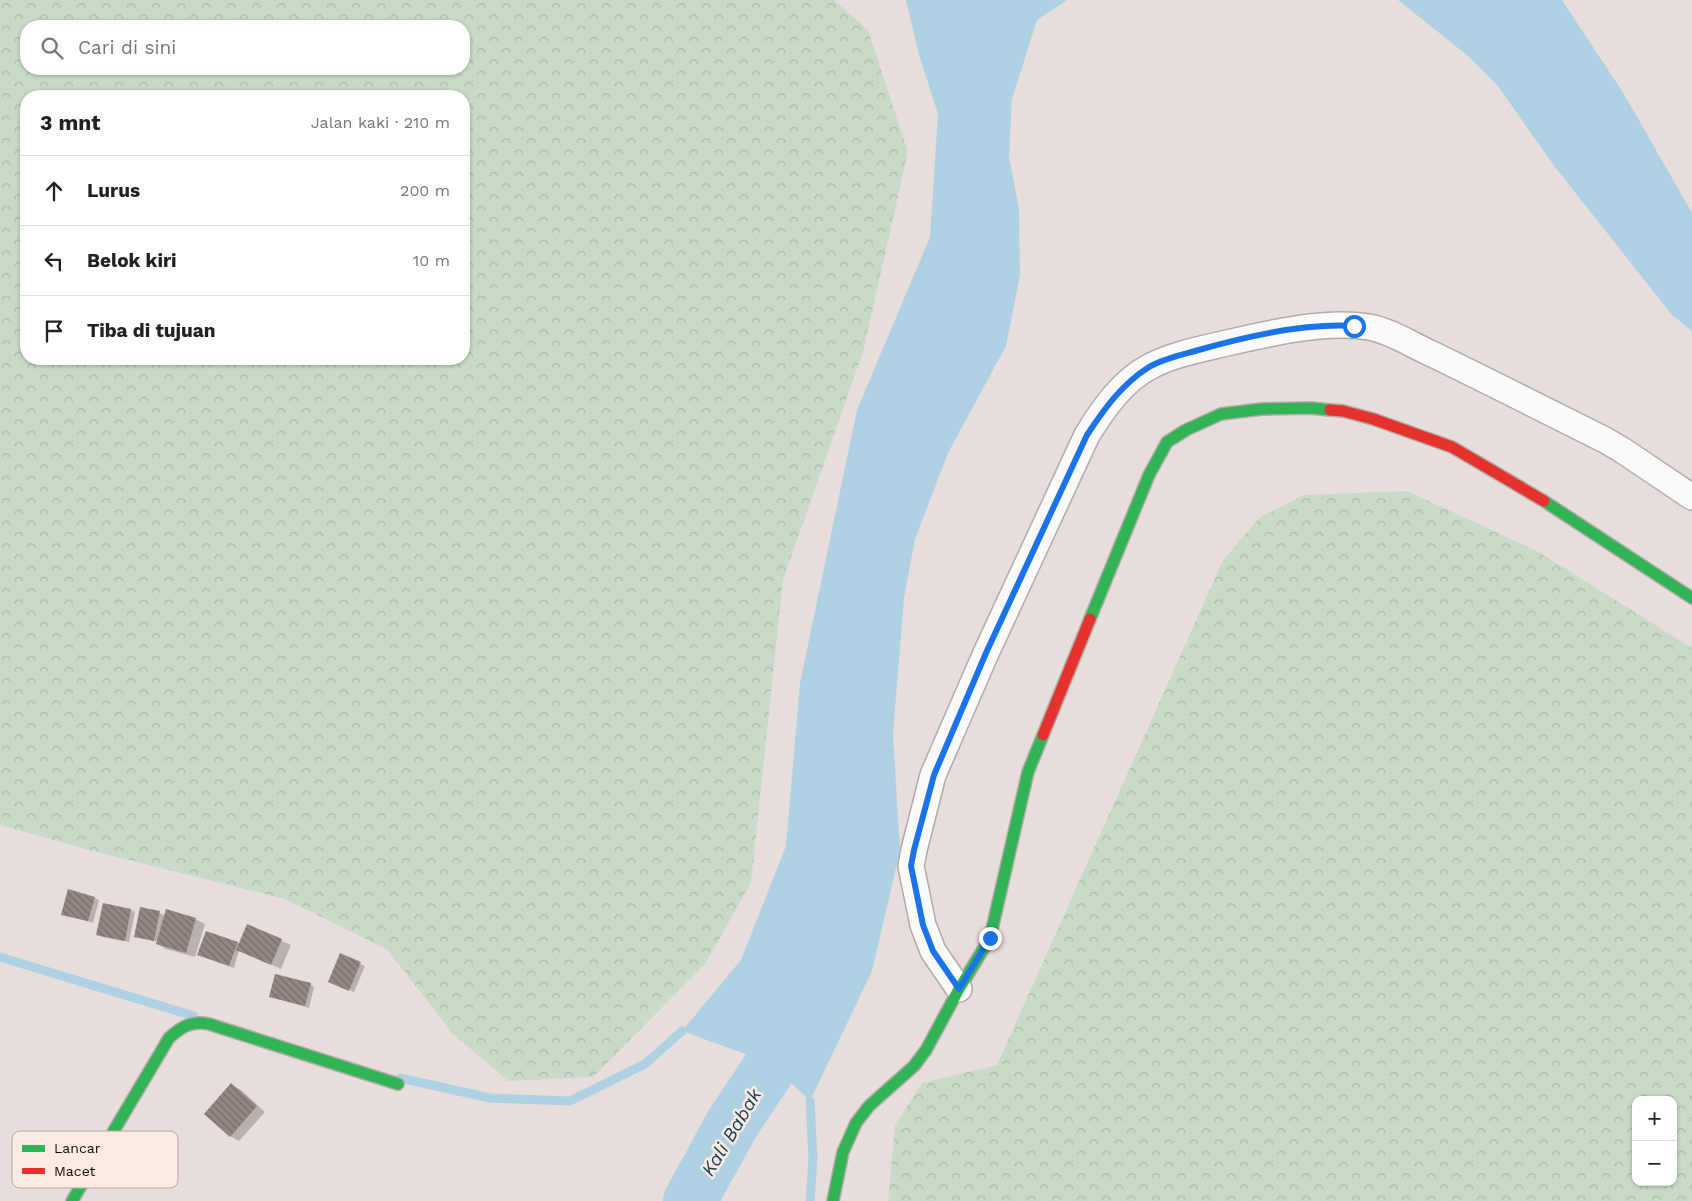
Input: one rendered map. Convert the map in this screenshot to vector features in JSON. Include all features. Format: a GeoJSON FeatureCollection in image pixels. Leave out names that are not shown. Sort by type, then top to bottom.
{"type":"FeatureCollection","features":[{"type":"Feature","properties":{"kind":"street"},"geometry":{"type":"LineString","coordinates":[[959,989],[933,951],[923,925],[911,866],[934,775],[986,653],[1087,435],[1110,402],[1129,381],[1150,366],[1207,348],[1273,333],[1337,325],[1370,327],[1463,369],[1605,440],[1692,497]]}},
{"type":"Feature","properties":{"kind":"street"},"geometry":{"type":"LineString","coordinates":[[833,1201],[844,1152],[856,1123],[868,1106],[914,1066],[940,1026],[959,989],[990,938],[1028,772],[1149,475],[1167,442],[1186,430],[1220,414],[1262,409],[1311,408],[1343,412],[1373,419],[1452,448],[1536,496],[1692,598]]}},
{"type":"Feature","properties":{"kind":"street"},"geometry":{"type":"LineString","coordinates":[[114,1131],[169,1038],[181,1026],[200,1021],[398,1084]]}},
{"type":"Feature","properties":{"kind":"street"},"geometry":{"type":"LineString","coordinates":[[72,1201],[80,1188]]}},
{"type":"Feature","properties":{"kind":"green space"},"geometry":{"type":"Polygon","coordinates":[[[0,0],[834,0],[868,30],[908,152],[863,352],[783,580],[751,883],[705,964],[593,1077],[508,1081],[452,1033],[388,950],[285,899],[89,850],[0,825],[0,0]]]}},
{"type":"Feature","properties":{"kind":"green space"},"geometry":{"type":"Polygon","coordinates":[[[1407,491],[1537,551],[1692,648],[1692,1201],[888,1201],[895,1125],[922,1083],[997,1065],[1223,560],[1260,517],[1304,495],[1407,491]]]}},
{"type":"Feature","properties":{"kind":"water"},"geometry":{"type":"Polygon","coordinates":[[[906,0],[1067,0],[1037,20],[1012,99],[1009,157],[1019,209],[1020,275],[1006,346],[948,453],[915,539],[904,598],[893,734],[900,851],[872,971],[810,1101],[772,1064],[682,1031],[741,960],[786,846],[800,683],[857,410],[930,237],[938,114],[919,55],[906,0]]]}},
{"type":"Feature","properties":{"kind":"water"},"geometry":{"type":"Polygon","coordinates":[[[1398,0],[1562,0],[1624,94],[1692,213],[1692,331],[1672,315],[1555,167],[1497,85],[1468,56],[1398,0]]]}},
{"type":"Feature","properties":{"kind":"building"},"geometry":{"type":"Polygon","coordinates":[[[68,889],[95,897],[88,921],[61,915],[68,889]]]}},
{"type":"Feature","properties":{"kind":"building"},"geometry":{"type":"Polygon","coordinates":[[[103,903],[131,909],[125,941],[96,935],[103,903]]]}},
{"type":"Feature","properties":{"kind":"building"},"geometry":{"type":"Polygon","coordinates":[[[140,907],[160,911],[154,941],[134,937],[140,907]]]}},
{"type":"Feature","properties":{"kind":"building"},"geometry":{"type":"Polygon","coordinates":[[[166,909],[196,918],[186,953],[156,944],[166,909]]]}},
{"type":"Feature","properties":{"kind":"building"},"geometry":{"type":"Polygon","coordinates":[[[247,924],[282,939],[271,965],[236,950],[247,924]]]}},
{"type":"Feature","properties":{"kind":"building"},"geometry":{"type":"Polygon","coordinates":[[[206,931],[238,942],[229,966],[197,955],[206,931]]]}},
{"type":"Feature","properties":{"kind":"building"},"geometry":{"type":"Polygon","coordinates":[[[340,953],[361,962],[349,991],[328,982],[340,953]]]}},
{"type":"Feature","properties":{"kind":"building"},"geometry":{"type":"Polygon","coordinates":[[[275,974],[311,983],[305,1006],[269,997],[275,974]]]}},
{"type":"Feature","properties":{"kind":"building"},"geometry":{"type":"Polygon","coordinates":[[[231,1083],[257,1106],[230,1137],[204,1114],[231,1083]]]}},
{"type":"Feature","properties":{"kind":"waterway"},"geometry":{"type":"LineString","coordinates":[[0,957],[194,1016]]}},
{"type":"Feature","properties":{"kind":"waterway"},"geometry":{"type":"LineString","coordinates":[[400,1078],[490,1098],[570,1101],[645,1064],[682,1031]]}},
{"type":"Feature","properties":{"kind":"waterway","name":"Kali Babak"},"geometry":{"type":"LineString","coordinates":[[690,1201],[732,1124],[772,1064]]}},
{"type":"Feature","properties":{"kind":"waterway"},"geometry":{"type":"LineString","coordinates":[[810,1101],[813,1159],[810,1201]]}},
{"type":"Feature","properties":{"kind":"traffic: fast"},"geometry":{"type":"LineString","coordinates":[[1090,619],[1149,475],[1167,442],[1186,430],[1221,414],[1262,409],[1311,408],[1330,410]]}},
{"type":"Feature","properties":{"kind":"traffic: fast"},"geometry":{"type":"LineString","coordinates":[[1544,501],[1692,598]]}},
{"type":"Feature","properties":{"kind":"traffic: fast"},"geometry":{"type":"LineString","coordinates":[[833,1201],[843,1152],[856,1123],[869,1106],[914,1066],[926,1050],[959,989],[990,938],[1028,772],[1043,735]]}},
{"type":"Feature","properties":{"kind":"traffic: fast"},"geometry":{"type":"LineString","coordinates":[[114,1131],[169,1038],[187,1025],[197,1023],[209,1024],[398,1084]]}},
{"type":"Feature","properties":{"kind":"traffic: fast"},"geometry":{"type":"LineString","coordinates":[[72,1201],[80,1188]]}},
{"type":"Feature","properties":{"kind":"traffic: jam"},"geometry":{"type":"LineString","coordinates":[[1330,410],[1343,411],[1373,419],[1452,447],[1544,501]]}},
{"type":"Feature","properties":{"kind":"traffic: jam"},"geometry":{"type":"LineString","coordinates":[[1043,735],[1090,619]]}},
{"type":"Feature","properties":{"kind":"route"},"geometry":{"type":"LineString","coordinates":[[990,938],[959,989],[933,951],[923,925],[911,866],[914,850],[934,775],[986,653],[1087,435],[1110,402],[1129,381],[1150,366],[1207,348],[1273,333],[1337,325],[1354,326]]}}]}
